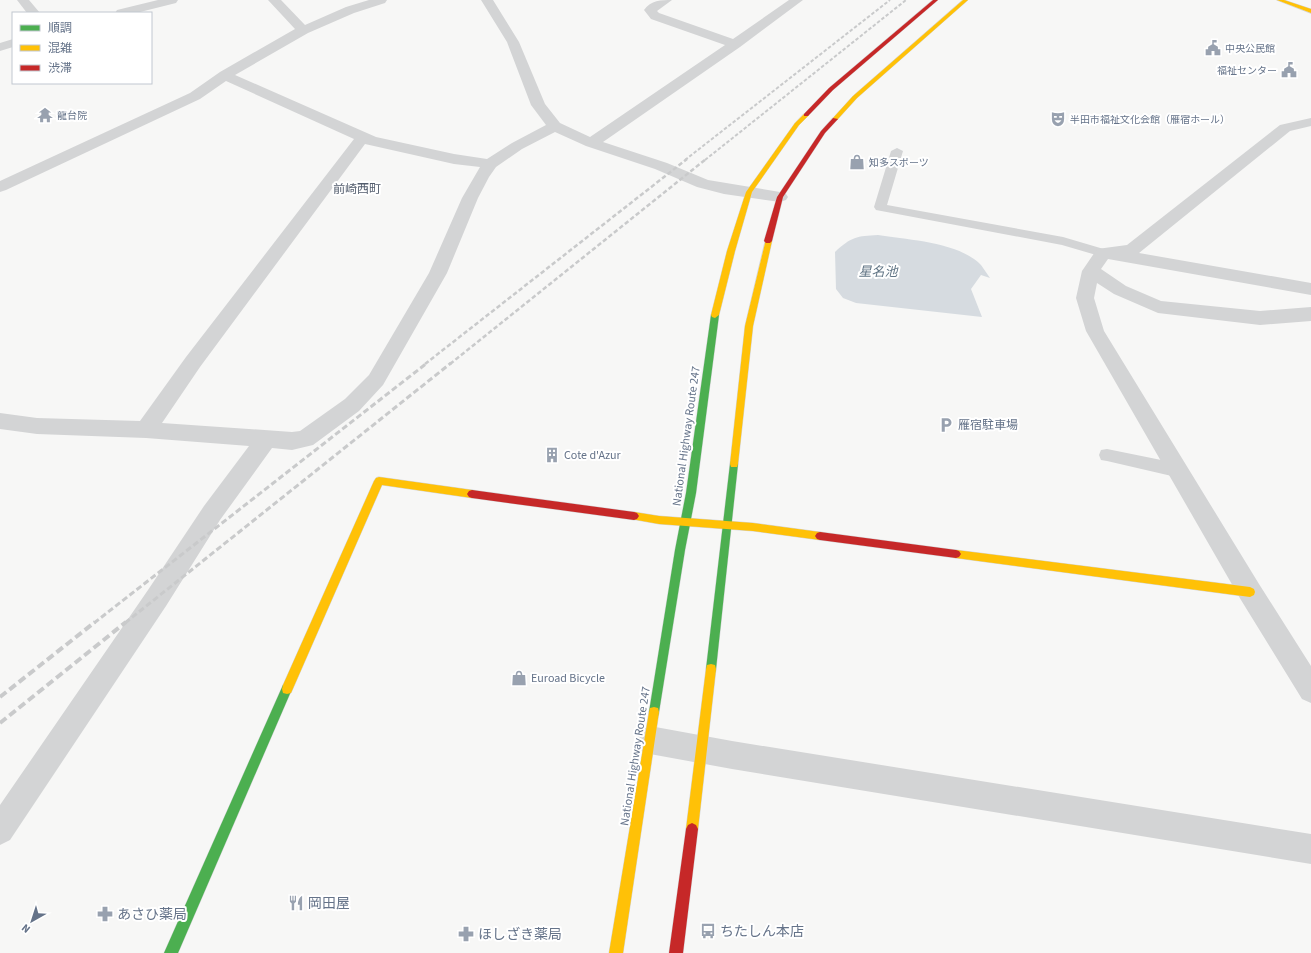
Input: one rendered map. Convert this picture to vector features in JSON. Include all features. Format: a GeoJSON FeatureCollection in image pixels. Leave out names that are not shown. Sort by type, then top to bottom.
{"type":"FeatureCollection","features":[{"type":"Feature","properties":{"kind":"main road","name":"National Highway Route 247"},"geometry":{"type":"LineString","coordinates":[[616,953],[685,521],[691,492],[715,315],[731,251],[749,192],[797,124],[826,94],[936,0]]}},
{"type":"Feature","properties":{"kind":"main road"},"geometry":{"type":"LineString","coordinates":[[676,953],[702,750],[749,326],[763,260],[780,197],[823,132],[855,97],[966,0]]}},
{"type":"Feature","properties":{"kind":"main road"},"geometry":{"type":"LineString","coordinates":[[1279,0],[1311,11]]}},
{"type":"Feature","properties":{"kind":"main road"},"geometry":{"type":"LineString","coordinates":[[170,953],[379,481],[652,519],[753,526],[1250,592]]}},
{"type":"Feature","properties":{"kind":"street"},"geometry":{"type":"LineString","coordinates":[[23,0],[33,12]]}},
{"type":"Feature","properties":{"kind":"street"},"geometry":{"type":"LineString","coordinates":[[125,12],[172,0]]}},
{"type":"Feature","properties":{"kind":"street"},"geometry":{"type":"LineString","coordinates":[[274,0],[303,30]]}},
{"type":"Feature","properties":{"kind":"street"},"geometry":{"type":"LineString","coordinates":[[0,187],[195,96],[225,75],[303,30],[350,10],[381,0]]}},
{"type":"Feature","properties":{"kind":"street"},"geometry":{"type":"LineString","coordinates":[[487,0],[511,38],[538,105],[555,126],[591,143],[661,166],[703,184],[724,189],[780,197]]}},
{"type":"Feature","properties":{"kind":"street"},"geometry":{"type":"LineString","coordinates":[[666,0],[650,10],[655,16],[735,44]]}},
{"type":"Feature","properties":{"kind":"street"},"geometry":{"type":"LineString","coordinates":[[591,143],[797,0]]}},
{"type":"Feature","properties":{"kind":"street"},"geometry":{"type":"LineString","coordinates":[[0,47],[12,42]]}},
{"type":"Feature","properties":{"kind":"street"},"geometry":{"type":"LineString","coordinates":[[225,75],[362,138],[454,159],[490,164]]}},
{"type":"Feature","properties":{"kind":"street"},"geometry":{"type":"LineString","coordinates":[[1311,122],[1285,128],[1132,250],[1103,253],[1090,271],[1085,298],[1095,331],[1176,470],[1311,690]]}},
{"type":"Feature","properties":{"kind":"street"},"geometry":{"type":"LineString","coordinates":[[0,421],[37,426],[146,430],[292,441],[305,439],[352,405],[376,380],[438,273],[470,198],[490,164],[518,146],[555,126]]}},
{"type":"Feature","properties":{"kind":"street"},"geometry":{"type":"LineString","coordinates":[[146,430],[193,362],[362,138]]}},
{"type":"Feature","properties":{"kind":"street"},"geometry":{"type":"LineString","coordinates":[[1103,253],[1311,289]]}},
{"type":"Feature","properties":{"kind":"street"},"geometry":{"type":"LineString","coordinates":[[1090,271],[1120,290],[1158,307],[1260,318],[1311,314]]}},
{"type":"Feature","properties":{"kind":"street"},"geometry":{"type":"LineString","coordinates":[[0,830],[157,598],[212,513],[266,439]]}},
{"type":"Feature","properties":{"kind":"street"},"geometry":{"type":"LineString","coordinates":[[650,740],[702,750],[1311,849]]}},
{"type":"Feature","properties":{"kind":"lane"},"geometry":{"type":"LineString","coordinates":[[897,151],[880,207],[1063,241],[1103,253]]}},
{"type":"Feature","properties":{"kind":"lane"},"geometry":{"type":"LineString","coordinates":[[1107,455],[1176,470]]}},
{"type":"Feature","properties":{"kind":"water","name":"星名池"},"geometry":{"type":"Polygon","coordinates":[[[878,235],[933,243],[960,251],[972,257],[981,265],[990,278],[981,275],[971,289],[982,317],[856,303],[843,298],[836,289],[835,252],[850,240],[855,238],[878,235]]]}},
{"type":"Feature","properties":{"kind":"railway"},"geometry":{"type":"LineString","coordinates":[[685,160],[890,0]]}},
{"type":"Feature","properties":{"kind":"railway"},"geometry":{"type":"LineString","coordinates":[[705,160],[906,0]]}},
{"type":"Feature","properties":{"kind":"railway"},"geometry":{"type":"LineString","coordinates":[[425,364],[687,159]]}},
{"type":"Feature","properties":{"kind":"railway"},"geometry":{"type":"LineString","coordinates":[[450,364],[706,159]]}},
{"type":"Feature","properties":{"kind":"railway"},"geometry":{"type":"LineString","coordinates":[[94,623],[427,363]]}},
{"type":"Feature","properties":{"kind":"railway"},"geometry":{"type":"LineString","coordinates":[[125,623],[451,363]]}},
{"type":"Feature","properties":{"kind":"railway"},"geometry":{"type":"LineString","coordinates":[[0,697],[95,622]]}},
{"type":"Feature","properties":{"kind":"railway"},"geometry":{"type":"LineString","coordinates":[[0,723],[126,622]]}},
{"type":"Feature","properties":{"kind":"traffic: fast"},"geometry":{"type":"LineString","coordinates":[[654,712],[680,550],[691,493],[715,315]]}},
{"type":"Feature","properties":{"kind":"traffic: fast"},"geometry":{"type":"LineString","coordinates":[[711,669],[734,464]]}},
{"type":"Feature","properties":{"kind":"traffic: fast"},"geometry":{"type":"LineString","coordinates":[[171,953],[287,689]]}},
{"type":"Feature","properties":{"kind":"traffic: slow"},"geometry":{"type":"LineString","coordinates":[[835,119],[855,97],[966,0]]}},
{"type":"Feature","properties":{"kind":"traffic: slow"},"geometry":{"type":"LineString","coordinates":[[1279,0],[1311,11]]}},
{"type":"Feature","properties":{"kind":"traffic: slow"},"geometry":{"type":"LineString","coordinates":[[715,315],[731,251],[749,192],[797,124],[806,115]]}},
{"type":"Feature","properties":{"kind":"traffic: slow"},"geometry":{"type":"LineString","coordinates":[[734,464],[749,326],[768,241]]}},
{"type":"Feature","properties":{"kind":"traffic: slow"},"geometry":{"type":"LineString","coordinates":[[287,689],[379,481],[472,494]]}},
{"type":"Feature","properties":{"kind":"traffic: slow"},"geometry":{"type":"LineString","coordinates":[[634,516],[659,520],[753,527],[820,536]]}},
{"type":"Feature","properties":{"kind":"traffic: slow"},"geometry":{"type":"LineString","coordinates":[[956,554],[1250,592]]}},
{"type":"Feature","properties":{"kind":"traffic: slow"},"geometry":{"type":"LineString","coordinates":[[692,829],[711,669]]}},
{"type":"Feature","properties":{"kind":"traffic: slow"},"geometry":{"type":"LineString","coordinates":[[616,953],[654,712]]}},
{"type":"Feature","properties":{"kind":"traffic: jam"},"geometry":{"type":"LineString","coordinates":[[806,115],[831,89],[936,0]]}},
{"type":"Feature","properties":{"kind":"traffic: jam"},"geometry":{"type":"LineString","coordinates":[[768,241],[780,197],[823,132],[835,119]]}},
{"type":"Feature","properties":{"kind":"traffic: jam"},"geometry":{"type":"LineString","coordinates":[[472,494],[634,516]]}},
{"type":"Feature","properties":{"kind":"traffic: jam"},"geometry":{"type":"LineString","coordinates":[[820,536],[956,554]]}},
{"type":"Feature","properties":{"kind":"traffic: jam"},"geometry":{"type":"LineString","coordinates":[[676,953],[692,829]]}},
{"type":"Feature","properties":{"kind":"place","name":"中央公民館"},"geometry":{"type":"Point","coordinates":[1213,48]}},
{"type":"Feature","properties":{"kind":"place","name":"福祉センター"},"geometry":{"type":"Point","coordinates":[1289,70]}},
{"type":"Feature","properties":{"kind":"place","name":"龍台院"},"geometry":{"type":"Point","coordinates":[45,115]}},
{"type":"Feature","properties":{"kind":"place","name":"半田市福祉文化会館（雁宿ホール）"},"geometry":{"type":"Point","coordinates":[1058,119]}},
{"type":"Feature","properties":{"kind":"place","name":"知多スポーツ"},"geometry":{"type":"Point","coordinates":[857,162]}},
{"type":"Feature","properties":{"kind":"place","name":"雁宿駐車場"},"geometry":{"type":"Point","coordinates":[946,425]}},
{"type":"Feature","properties":{"kind":"place","name":"Cote d'Azur"},"geometry":{"type":"Point","coordinates":[552,455]}},
{"type":"Feature","properties":{"kind":"place","name":"Euroad Bicycle"},"geometry":{"type":"Point","coordinates":[519,678]}},
{"type":"Feature","properties":{"kind":"place","name":"岡田屋"},"geometry":{"type":"Point","coordinates":[296,903]}},
{"type":"Feature","properties":{"kind":"place","name":"あさひ薬局"},"geometry":{"type":"Point","coordinates":[105,914]}},
{"type":"Feature","properties":{"kind":"place","name":"ちたしん本店"},"geometry":{"type":"Point","coordinates":[708,931]}},
{"type":"Feature","properties":{"kind":"place","name":"ほしざき薬局"},"geometry":{"type":"Point","coordinates":[466,934]}},
{"type":"Feature","properties":{"kind":"district","name":"前崎西町"},"geometry":{"type":"Point","coordinates":[357,189]}}]}
